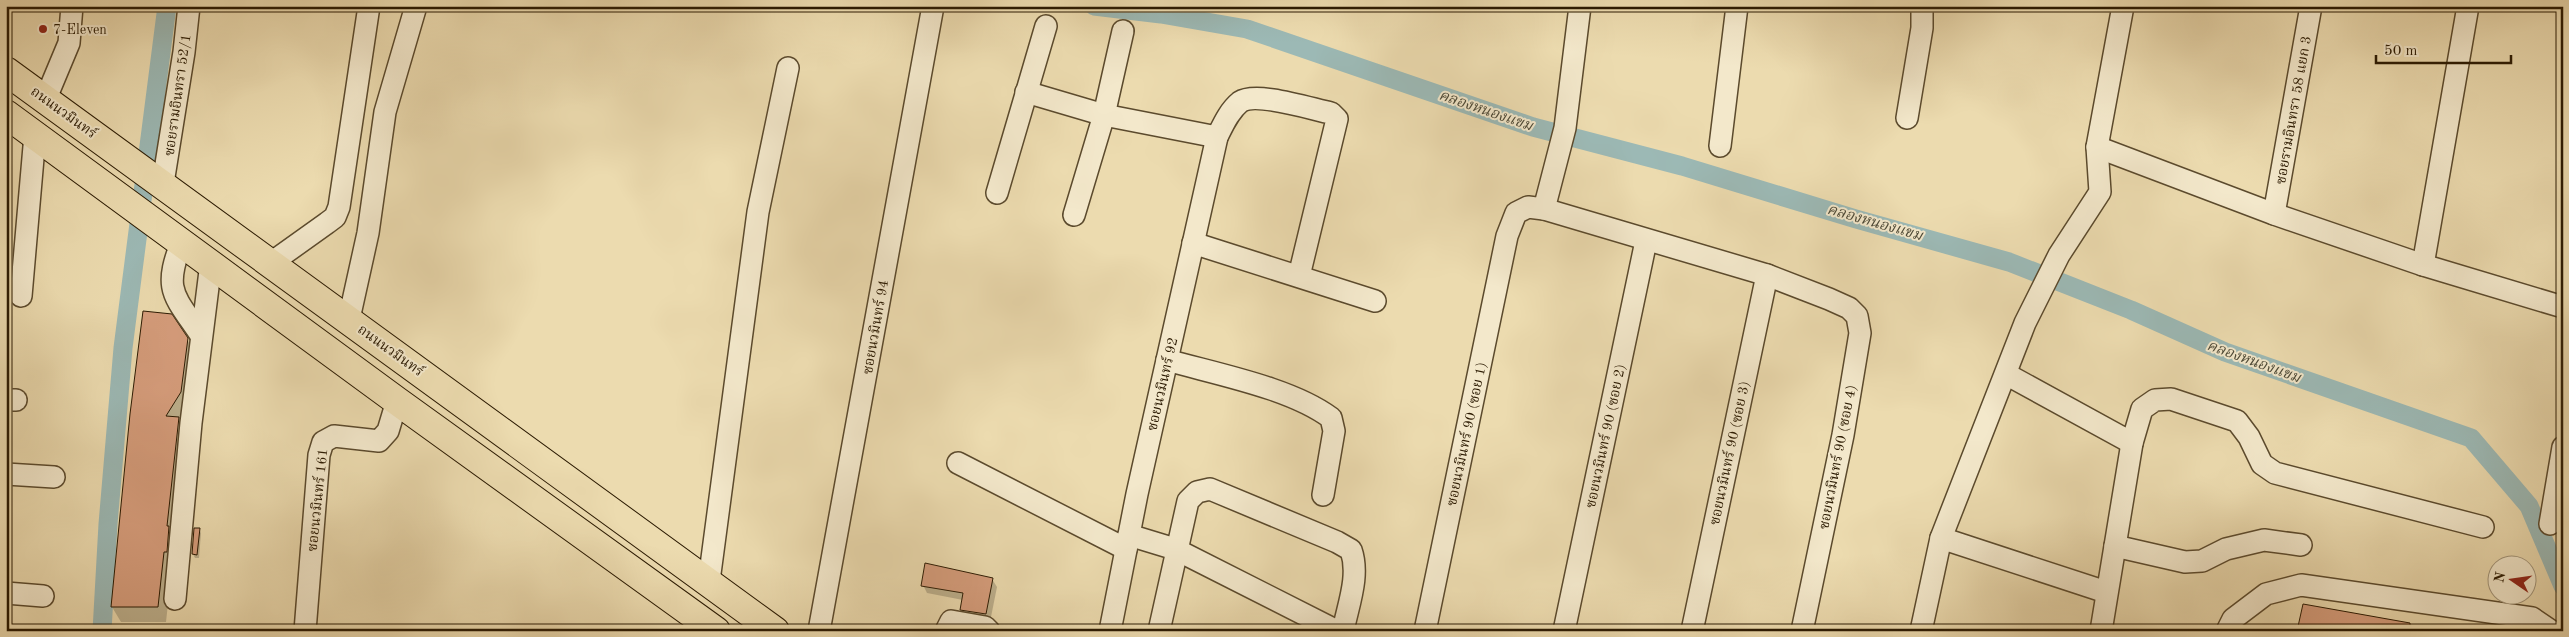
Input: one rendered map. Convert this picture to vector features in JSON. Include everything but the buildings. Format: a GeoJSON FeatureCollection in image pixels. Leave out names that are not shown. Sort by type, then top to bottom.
{"type":"FeatureCollection","features":[{"type":"Feature","properties":{"kind":"main road","name":"ถนนนวมินทร์"},"geometry":{"type":"LineString","coordinates":[[6,71],[152,175],[775,631]]}},
{"type":"Feature","properties":{"kind":"main road"},"geometry":{"type":"LineString","coordinates":[[6,114],[182,241],[397,401],[716,631]]}},
{"type":"Feature","properties":{"kind":"street"},"geometry":{"type":"LineString","coordinates":[[46,98],[69,44],[72,6]]}},
{"type":"Feature","properties":{"kind":"street","name":"ซอยรามอินทรา 52/1"},"geometry":{"type":"LineString","coordinates":[[152,175],[182,71],[189,6]]}},
{"type":"Feature","properties":{"kind":"street"},"geometry":{"type":"LineString","coordinates":[[271,263],[328,223],[335,217],[339,208],[368,6]]}},
{"type":"Feature","properties":{"kind":"street"},"geometry":{"type":"LineString","coordinates":[[349,320],[368,233],[385,112],[416,6]]}},
{"type":"Feature","properties":{"kind":"street"},"geometry":{"type":"LineString","coordinates":[[1580,6],[1563,137],[1544,209],[1646,241],[1767,275]]}},
{"type":"Feature","properties":{"kind":"street"},"geometry":{"type":"LineString","coordinates":[[1720,146],[1737,6]]}},
{"type":"Feature","properties":{"kind":"street"},"geometry":{"type":"LineString","coordinates":[[1907,118],[1922,28],[1922,6]]}},
{"type":"Feature","properties":{"kind":"street"},"geometry":{"type":"LineString","coordinates":[[1921,631],[1942,538],[2025,323],[2059,255],[2100,192],[2098,146],[2123,6]]}},
{"type":"Feature","properties":{"kind":"street","name":"ซอยรามอินทรา 58 แยก 3"},"geometry":{"type":"LineString","coordinates":[[2274,214],[2311,6]]}},
{"type":"Feature","properties":{"kind":"street"},"geometry":{"type":"LineString","coordinates":[[2423,264],[2468,6]]}},
{"type":"Feature","properties":{"kind":"street","name":"ซอยนวมินทร์ 94"},"geometry":{"type":"LineString","coordinates":[[819,631],[931,15]]}},
{"type":"Feature","properties":{"kind":"street"},"geometry":{"type":"LineString","coordinates":[[997,193],[1046,26]]}},
{"type":"Feature","properties":{"kind":"street"},"geometry":{"type":"LineString","coordinates":[[1074,215],[1104,115],[1123,31]]}},
{"type":"Feature","properties":{"kind":"street"},"geometry":{"type":"LineString","coordinates":[[709,581],[758,212],[788,68]]}},
{"type":"Feature","properties":{"kind":"street"},"geometry":{"type":"LineString","coordinates":[[1026,92],[1104,115],[1217,137]]}},
{"type":"Feature","properties":{"kind":"street","name":"ซอยนวมินทร์ 92"},"geometry":{"type":"LineString","coordinates":[[1110,631],[1127,542],[1217,137],[1228,116],[1241,102],[1256,97],[1330,113],[1337,119],[1299,276]]}},
{"type":"Feature","properties":{"kind":"street"},"geometry":{"type":"LineString","coordinates":[[21,296],[35,135]]}},
{"type":"Feature","properties":{"kind":"street"},"geometry":{"type":"LineString","coordinates":[[2098,146],[2274,214],[2423,264],[2563,307]]}},
{"type":"Feature","properties":{"kind":"street","name":"ซอยนวมินทร์ 90 (ซอย 1)"},"geometry":{"type":"LineString","coordinates":[[1425,631],[1507,236],[1516,213],[1528,208],[1544,209]]}},
{"type":"Feature","properties":{"kind":"street"},"geometry":{"type":"LineString","coordinates":[[182,241],[172,269],[172,282],[177,301],[200,334]]}},
{"type":"Feature","properties":{"kind":"street","name":"ซอยนวมินทร์ 90 (ซอย 2)"},"geometry":{"type":"LineString","coordinates":[[1564,631],[1646,241]]}},
{"type":"Feature","properties":{"kind":"street"},"geometry":{"type":"LineString","coordinates":[[1193,243],[1376,301]]}},
{"type":"Feature","properties":{"kind":"street"},"geometry":{"type":"LineString","coordinates":[[175,599],[200,334],[211,263]]}},
{"type":"Feature","properties":{"kind":"street","name":"ซอยนวมินทร์ 90 (ซอย 4)"},"geometry":{"type":"LineString","coordinates":[[1767,275],[1849,308],[1858,316],[1860,333],[1843,435],[1802,631]]}},
{"type":"Feature","properties":{"kind":"street","name":"ซอยนวมินทร์ 90 (ซอย 3)"},"geometry":{"type":"LineString","coordinates":[[1692,631],[1767,275]]}},
{"type":"Feature","properties":{"kind":"street"},"geometry":{"type":"LineString","coordinates":[[1167,360],[1272,390],[1316,406],[1331,418],[1334,431],[1323,494]]}},
{"type":"Feature","properties":{"kind":"street"},"geometry":{"type":"LineString","coordinates":[[2006,374],[2132,443]]}},
{"type":"Feature","properties":{"kind":"street"},"geometry":{"type":"LineString","coordinates":[[2101,631],[2132,443],[2142,409],[2155,400],[2171,399],[2237,421],[2249,437],[2262,464],[2275,473],[2484,527]]}},
{"type":"Feature","properties":{"kind":"street","name":"ซอยนวมินทร์ 161"},"geometry":{"type":"LineString","coordinates":[[305,631],[319,454],[323,442],[334,436],[379,441],[388,431],[397,401]]}},
{"type":"Feature","properties":{"kind":"street"},"geometry":{"type":"LineString","coordinates":[[2550,524],[2563,448]]}},
{"type":"Feature","properties":{"kind":"street"},"geometry":{"type":"LineString","coordinates":[[958,463],[1127,542],[1175,549],[1337,631]]}},
{"type":"Feature","properties":{"kind":"street"},"geometry":{"type":"LineString","coordinates":[[6,474],[54,477]]}},
{"type":"Feature","properties":{"kind":"street"},"geometry":{"type":"LineString","coordinates":[[1159,631],[1175,549],[1188,501],[1197,492],[1210,489],[1337,542],[1351,550],[1355,561],[1353,586],[1343,631]]}},
{"type":"Feature","properties":{"kind":"street"},"geometry":{"type":"LineString","coordinates":[[1942,538],[2106,592]]}},
{"type":"Feature","properties":{"kind":"street"},"geometry":{"type":"LineString","coordinates":[[2115,546],[2185,562],[2202,561],[2226,549],[2264,540],[2302,545]]}},
{"type":"Feature","properties":{"kind":"street"},"geometry":{"type":"LineString","coordinates":[[2227,631],[2233,619],[2266,594],[2301,585],[2532,618],[2551,631]]}},
{"type":"Feature","properties":{"kind":"street"},"geometry":{"type":"LineString","coordinates":[[6,593],[43,596]]}},
{"type":"Feature","properties":{"kind":"street"},"geometry":{"type":"LineString","coordinates":[[946,631],[951,621],[985,627],[989,631]]}},
{"type":"Feature","properties":{"kind":"waterway"},"geometry":{"type":"LineString","coordinates":[[102,631],[108,524],[123,348],[167,6]]}},
{"type":"Feature","properties":{"kind":"waterway","name":"คลองหนองแขม"},"geometry":{"type":"LineString","coordinates":[[1094,6],[1161,14],[1247,29],[1533,127],[1682,166],[1856,219],[2009,262],[2131,310],[2225,352],[2471,438],[2529,506],[2563,586]]}},
{"type":"Feature","properties":{"kind":"place","name":"7-Eleven"},"geometry":{"type":"Point","coordinates":[43,29]}}]}
